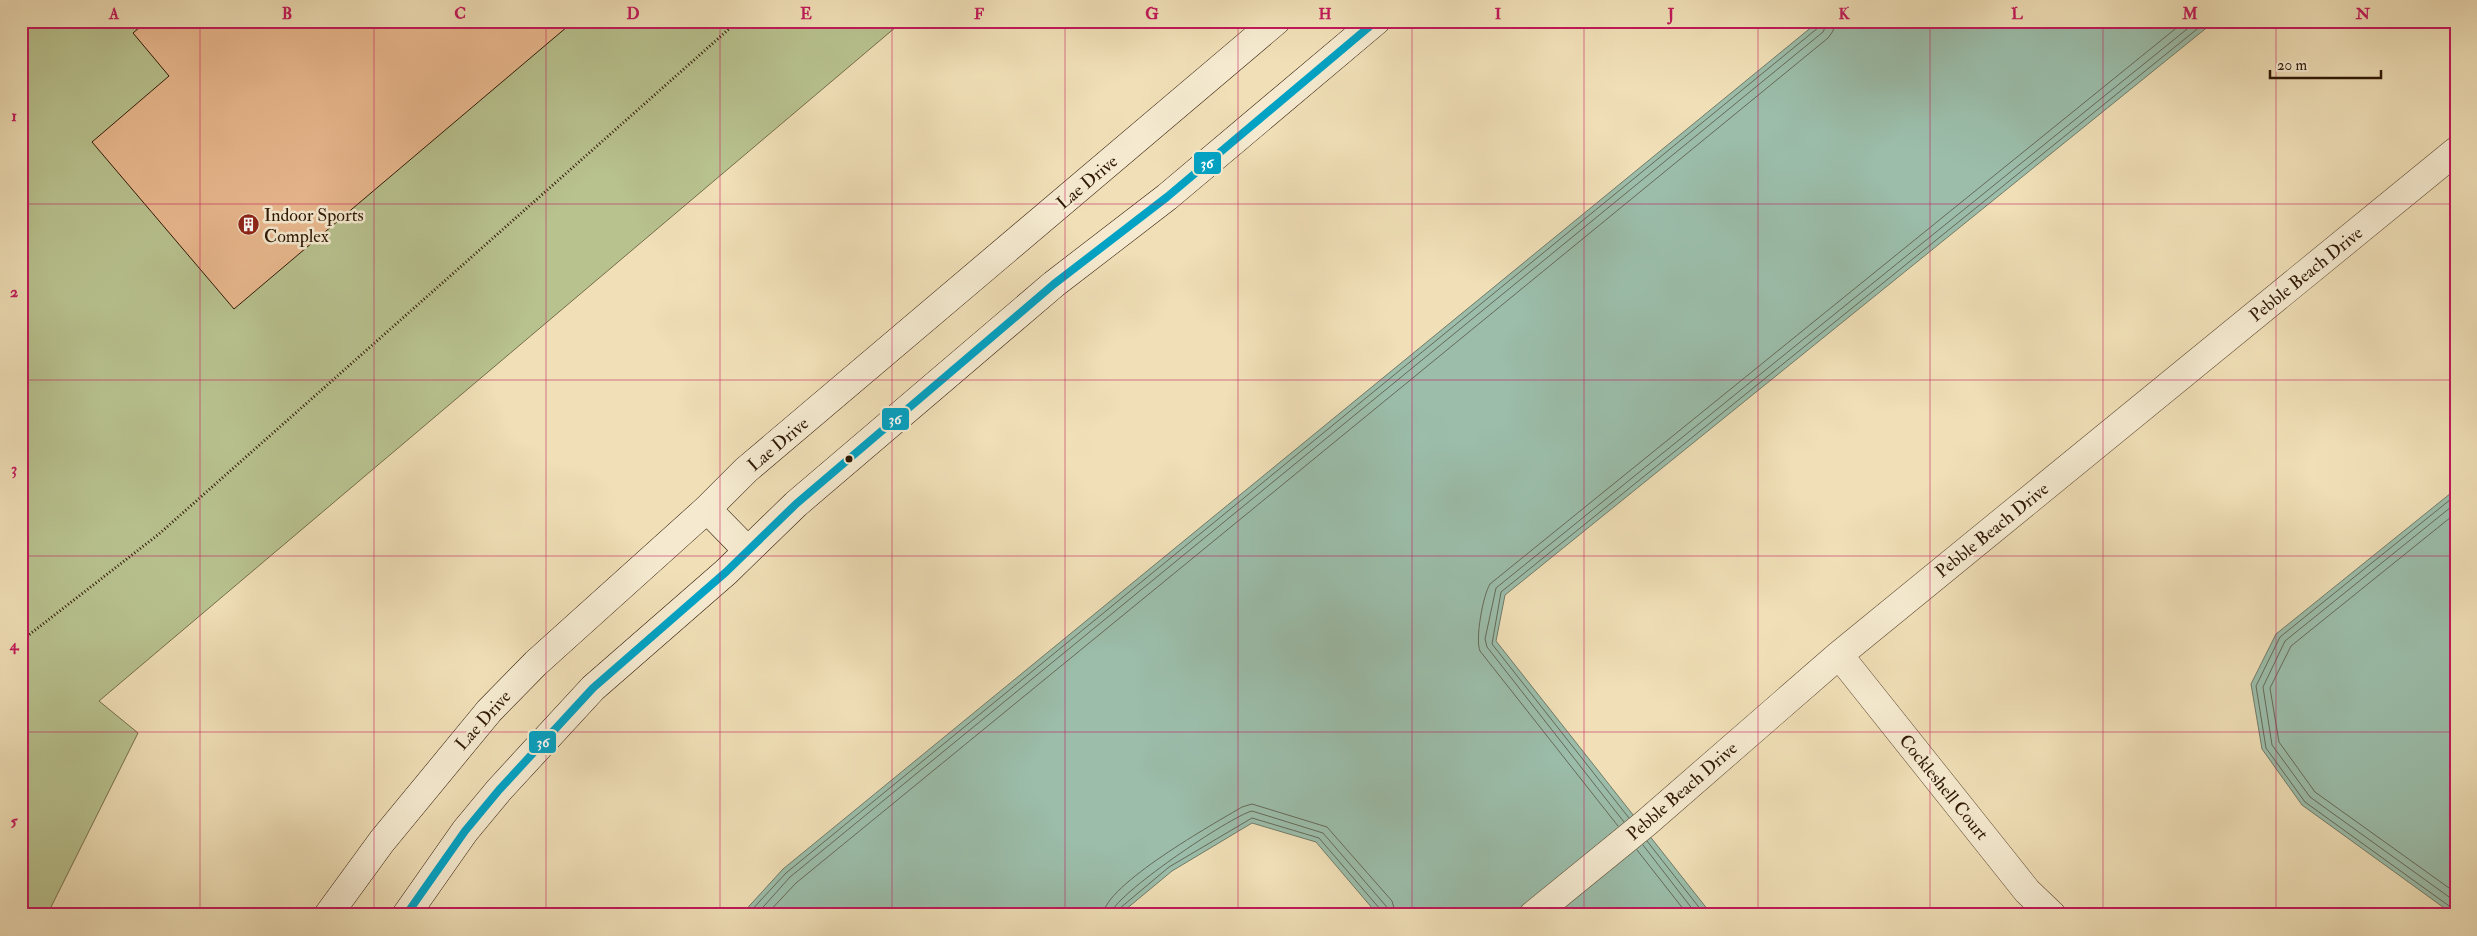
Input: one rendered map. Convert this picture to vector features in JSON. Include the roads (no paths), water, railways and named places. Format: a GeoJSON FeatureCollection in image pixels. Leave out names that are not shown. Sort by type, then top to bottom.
{"type":"FeatureCollection","features":[{"type":"Feature","properties":{"kind":"main road","name":"Lae Drive"},"geometry":{"type":"LineString","coordinates":[[328,915],[382,841],[488,711],[536,663],[708,509],[746,470],[1276,21]]}},
{"type":"Feature","properties":{"kind":"main road"},"geometry":{"type":"LineString","coordinates":[[406,915],[465,831],[540,743],[593,688],[726,572],[796,504],[1054,284],[1167,197],[1376,21]]}},
{"type":"Feature","properties":{"kind":"main road","name":"Pebble Beach Drive"},"geometry":{"type":"LineString","coordinates":[[1532,915],[1646,823],[1839,656],[2456,151]]}},
{"type":"Feature","properties":{"kind":"main road"},"geometry":{"type":"LineString","coordinates":[[708,509],[747,550]]}},
{"type":"Feature","properties":{"kind":"main road","name":"Cockleshell Court"},"geometry":{"type":"LineString","coordinates":[[1839,656],[2027,891],[2052,915]]}},
{"type":"Feature","properties":{"kind":"water"},"geometry":{"type":"Polygon","coordinates":[[[1819,21],[2215,21],[1505,595],[1496,641],[1712,915],[1378,915],[1316,842],[1252,823],[1172,871],[1119,915],[741,915],[783,869],[1819,21]]]}},
{"type":"Feature","properties":{"kind":"water"},"geometry":{"type":"Polygon","coordinates":[[[2456,489],[2456,915],[2454,915],[2302,805],[2262,749],[2251,684],[2276,634],[2456,489]]]}},
{"type":"Feature","properties":{"kind":"place","name":"Indoor Sports Complex"},"geometry":{"type":"Point","coordinates":[248,225]}}]}
